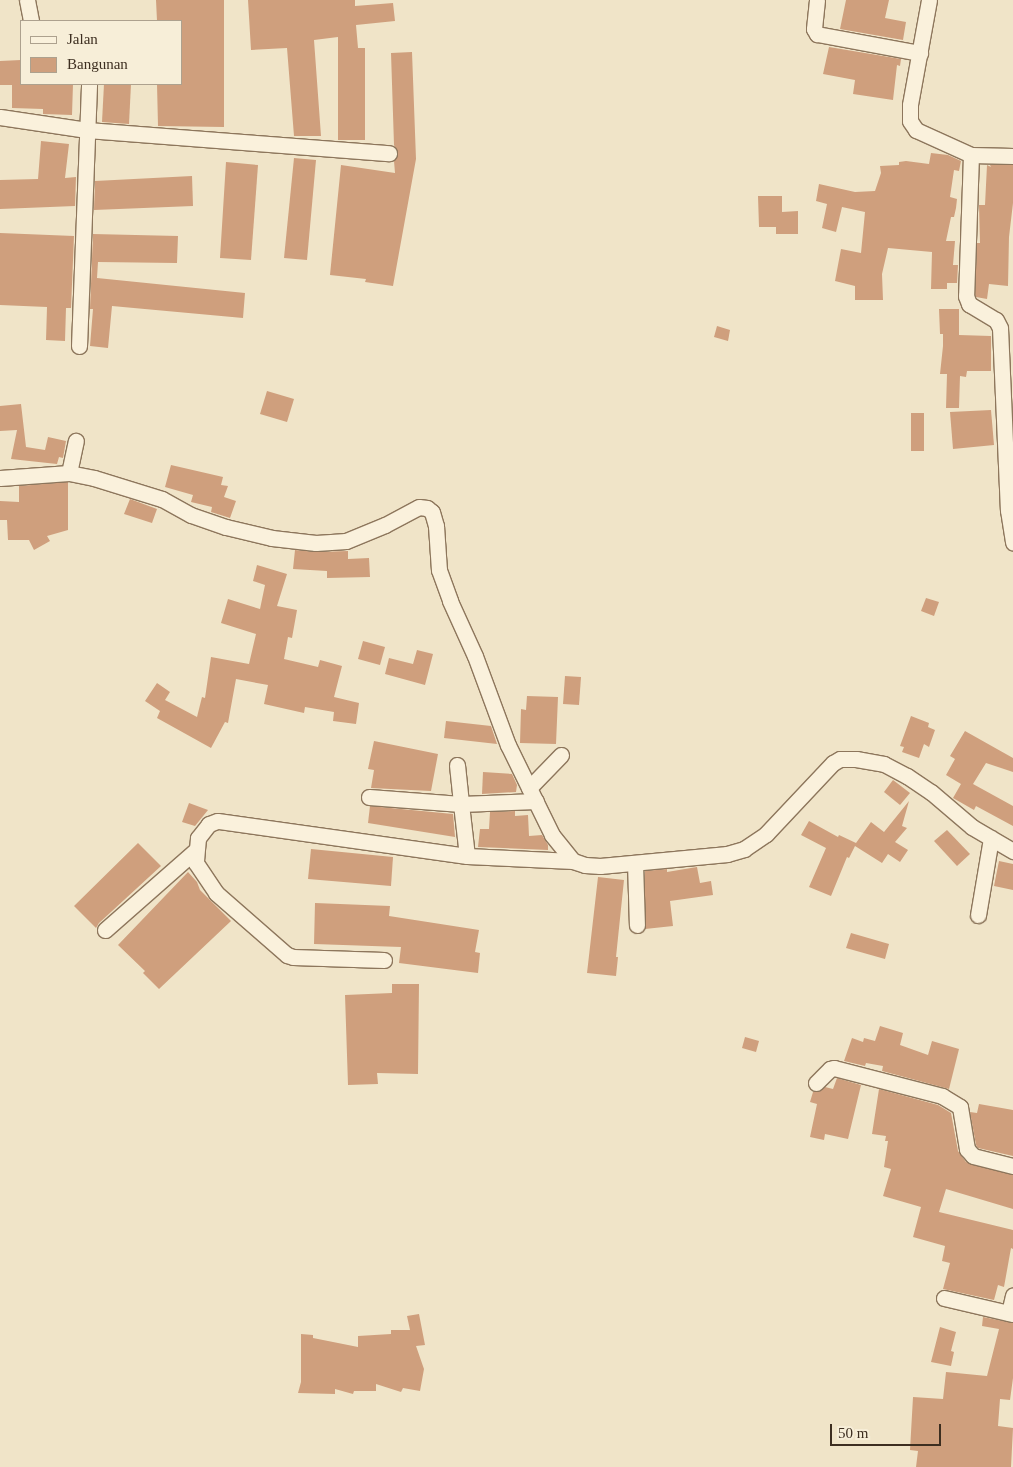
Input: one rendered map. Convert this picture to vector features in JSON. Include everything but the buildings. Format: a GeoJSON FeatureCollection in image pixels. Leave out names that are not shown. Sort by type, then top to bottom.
{"type":"FeatureCollection","features":[{"type":"Feature","properties":{"kind":"street"},"geometry":{"type":"LineString","coordinates":[[27,0],[31,20]]}},
{"type":"Feature","properties":{"kind":"street"},"geometry":{"type":"LineString","coordinates":[[816,0],[814,29],[817,34],[920,53]]}},
{"type":"Feature","properties":{"kind":"street"},"geometry":{"type":"LineString","coordinates":[[929,0],[910,105],[910,121],[916,130],[971,155],[1013,156]]}},
{"type":"Feature","properties":{"kind":"street"},"geometry":{"type":"LineString","coordinates":[[79,346],[89,85]]}},
{"type":"Feature","properties":{"kind":"street"},"geometry":{"type":"LineString","coordinates":[[0,117],[88,130],[389,153]]}},
{"type":"Feature","properties":{"kind":"street"},"geometry":{"type":"LineString","coordinates":[[971,155],[966,296],[969,304],[996,320],[1000,328],[1008,510],[1013,543]]}},
{"type":"Feature","properties":{"kind":"street"},"geometry":{"type":"LineString","coordinates":[[69,473],[76,441]]}},
{"type":"Feature","properties":{"kind":"street"},"geometry":{"type":"LineString","coordinates":[[0,478],[69,473],[94,478],[147,493],[191,515],[226,527],[292,541],[330,543],[346,541],[385,525],[420,507],[427,508],[432,512],[436,526],[439,570],[450,602],[475,656],[508,745],[552,835],[573,861]]}},
{"type":"Feature","properties":{"kind":"street"},"geometry":{"type":"LineString","coordinates":[[369,797],[462,804],[532,795],[561,756]]}},
{"type":"Feature","properties":{"kind":"street"},"geometry":{"type":"LineString","coordinates":[[384,960],[293,958],[287,955],[216,893],[196,863],[196,850],[204,829],[209,824],[217,821],[466,856],[573,861],[585,865],[600,866],[727,854],[752,845],[766,834],[833,763],[840,759],[856,759],[884,764],[907,776],[931,792],[972,827],[1013,850]]}},
{"type":"Feature","properties":{"kind":"street"},"geometry":{"type":"LineString","coordinates":[[457,765],[466,856]]}},
{"type":"Feature","properties":{"kind":"street"},"geometry":{"type":"LineString","coordinates":[[978,914],[991,838]]}},
{"type":"Feature","properties":{"kind":"street"},"geometry":{"type":"LineString","coordinates":[[105,930],[196,850]]}},
{"type":"Feature","properties":{"kind":"street"},"geometry":{"type":"LineString","coordinates":[[635,863],[637,924]]}},
{"type":"Feature","properties":{"kind":"street"},"geometry":{"type":"LineString","coordinates":[[816,1083],[830,1069],[834,1068],[942,1096],[954,1101],[960,1107],[967,1149],[973,1156],[1013,1166]]}},
{"type":"Feature","properties":{"kind":"street"},"geometry":{"type":"LineString","coordinates":[[944,1298],[1011,1314],[1013,1295]]}}]}
